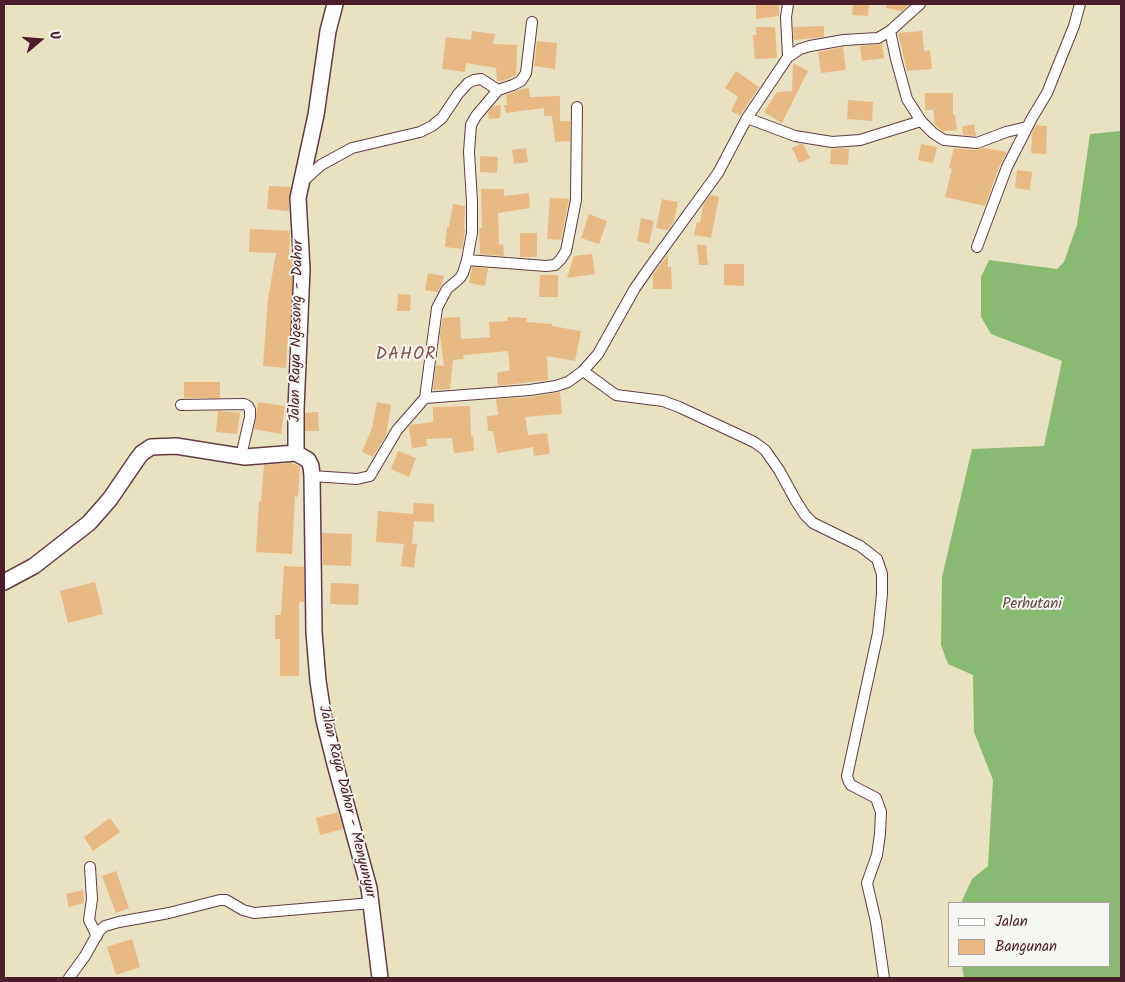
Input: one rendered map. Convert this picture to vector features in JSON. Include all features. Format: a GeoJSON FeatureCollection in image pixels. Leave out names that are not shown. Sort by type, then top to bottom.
{"type":"FeatureCollection","features":[{"type":"Feature","properties":{"kind":"street","name":"Jalan Raya Ngesong - Dahor"},"geometry":{"type":"LineString","coordinates":[[296,453],[302,269],[302,248],[298,215],[300,184],[313,130],[328,31],[335,4]]}},
{"type":"Feature","properties":{"kind":"street"},"geometry":{"type":"LineString","coordinates":[[788,4],[786,17],[788,57]]}},
{"type":"Feature","properties":{"kind":"street"},"geometry":{"type":"LineString","coordinates":[[425,398],[530,390],[556,386],[568,382],[583,371],[598,354],[649,268],[718,173],[747,118],[788,57],[800,49],[810,46],[844,40],[878,38],[890,31],[920,4]]}},
{"type":"Feature","properties":{"kind":"street"},"geometry":{"type":"LineString","coordinates":[[977,247],[1007,167],[1047,93],[1074,26],[1080,4]]}},
{"type":"Feature","properties":{"kind":"street"},"geometry":{"type":"LineString","coordinates":[[312,476],[357,478],[370,476],[397,430],[425,398],[437,308],[447,289],[460,278],[467,260],[472,233],[469,152],[471,125],[476,116],[498,90],[513,86],[521,81],[526,73],[532,22]]}},
{"type":"Feature","properties":{"kind":"street"},"geometry":{"type":"LineString","coordinates":[[890,31],[907,99],[921,121],[933,133],[944,140],[977,144],[1006,132],[1027,127]]}},
{"type":"Feature","properties":{"kind":"street"},"geometry":{"type":"LineString","coordinates":[[300,184],[321,165],[352,148],[420,132],[432,126],[442,118],[458,94],[474,80],[481,78],[498,90]]}},
{"type":"Feature","properties":{"kind":"street"},"geometry":{"type":"LineString","coordinates":[[467,260],[546,266],[555,265],[561,259],[566,251],[576,200],[577,107]]}},
{"type":"Feature","properties":{"kind":"street"},"geometry":{"type":"LineString","coordinates":[[747,118],[795,136],[832,142],[860,140],[921,121]]}},
{"type":"Feature","properties":{"kind":"street"},"geometry":{"type":"LineString","coordinates":[[583,371],[616,395],[663,401],[754,442],[765,450],[779,470],[796,501],[813,523],[860,546],[877,559],[882,574],[878,633],[847,776],[848,782],[851,785],[876,798],[880,807],[880,834],[874,866],[867,883],[876,922],[884,978]]}},
{"type":"Feature","properties":{"kind":"street"},"geometry":{"type":"LineString","coordinates":[[181,405],[244,404],[248,406],[250,417],[241,456]]}},
{"type":"Feature","properties":{"kind":"street"},"geometry":{"type":"LineString","coordinates":[[4,582],[34,566],[89,523],[110,499],[138,458],[147,449],[156,446],[176,446],[241,456],[296,453]]}},
{"type":"Feature","properties":{"kind":"street","name":"Jalan Raya Dahor - Menyunyur"},"geometry":{"type":"LineString","coordinates":[[296,453],[308,460],[311,466],[314,632],[318,681],[324,720],[372,904],[380,978]]}},
{"type":"Feature","properties":{"kind":"street"},"geometry":{"type":"LineString","coordinates":[[90,867],[92,899],[88,920],[96,936]]}},
{"type":"Feature","properties":{"kind":"street"},"geometry":{"type":"LineString","coordinates":[[69,978],[85,956],[99,931],[105,926],[118,922],[170,913],[220,900],[226,900],[249,913],[372,904]]}},
{"type":"Feature","properties":{"kind":"green space","name":"Perhutani"},"geometry":{"type":"Polygon","coordinates":[[[1121,131],[1121,978],[964,978],[962,967],[1110,967],[1110,902],[961,902],[972,879],[988,866],[993,780],[974,732],[973,675],[948,664],[941,645],[942,577],[972,449],[1044,446],[1062,361],[991,334],[981,317],[981,277],[989,260],[1057,269],[1064,262],[1077,225],[1090,134],[1121,131]]]}},
{"type":"Feature","properties":{"kind":"building"},"geometry":{"type":"Polygon","coordinates":[[[756,4],[779,4],[779,16],[756,19],[756,4]]]}},
{"type":"Feature","properties":{"kind":"building"},"geometry":{"type":"Polygon","coordinates":[[[853,4],[869,4],[868,16],[852,15],[853,4]]]}},
{"type":"Feature","properties":{"kind":"building"},"geometry":{"type":"Polygon","coordinates":[[[887,4],[910,4],[902,11],[886,8],[887,4]]]}},
{"type":"Feature","properties":{"kind":"building"},"geometry":{"type":"Polygon","coordinates":[[[824,26],[824,37],[794,40],[793,27],[824,26]]]}},
{"type":"Feature","properties":{"kind":"building"},"geometry":{"type":"Polygon","coordinates":[[[756,27],[775,27],[777,58],[755,59],[753,35],[756,35],[756,27]]]}},
{"type":"Feature","properties":{"kind":"building"},"geometry":{"type":"Polygon","coordinates":[[[472,31],[495,34],[493,44],[517,45],[516,76],[497,81],[496,68],[466,63],[465,72],[442,69],[446,37],[471,40],[472,31]]]}},
{"type":"Feature","properties":{"kind":"building"},"geometry":{"type":"Polygon","coordinates":[[[922,31],[924,51],[930,50],[932,69],[907,71],[898,33],[922,31]]]}},
{"type":"Feature","properties":{"kind":"building"},"geometry":{"type":"Polygon","coordinates":[[[537,41],[557,43],[555,69],[534,66],[537,41]]]}},
{"type":"Feature","properties":{"kind":"building"},"geometry":{"type":"Polygon","coordinates":[[[882,44],[884,58],[862,61],[860,46],[882,44]]]}},
{"type":"Feature","properties":{"kind":"building"},"geometry":{"type":"Polygon","coordinates":[[[843,47],[846,70],[821,73],[818,52],[843,47]]]}},
{"type":"Feature","properties":{"kind":"building"},"geometry":{"type":"Polygon","coordinates":[[[793,63],[808,71],[782,123],[764,112],[777,92],[792,91],[793,63]]]}},
{"type":"Feature","properties":{"kind":"building"},"geometry":{"type":"Polygon","coordinates":[[[736,71],[759,87],[740,116],[731,111],[738,97],[725,88],[736,71]]]}},
{"type":"Feature","properties":{"kind":"building"},"geometry":{"type":"Polygon","coordinates":[[[529,88],[530,97],[560,96],[560,121],[570,121],[570,141],[555,142],[552,116],[544,116],[544,108],[506,113],[504,105],[507,105],[506,95],[529,88]]]}},
{"type":"Feature","properties":{"kind":"building"},"geometry":{"type":"Polygon","coordinates":[[[925,93],[953,93],[953,115],[955,115],[957,130],[943,131],[935,125],[933,110],[925,110],[925,93]]]}},
{"type":"Feature","properties":{"kind":"building"},"geometry":{"type":"Polygon","coordinates":[[[848,100],[873,102],[872,121],[847,119],[848,100]]]}},
{"type":"Feature","properties":{"kind":"building"},"geometry":{"type":"Polygon","coordinates":[[[501,105],[500,118],[489,119],[488,112],[493,106],[501,105]]]}},
{"type":"Feature","properties":{"kind":"building"},"geometry":{"type":"Polygon","coordinates":[[[974,124],[976,136],[963,135],[962,127],[974,124]]]}},
{"type":"Feature","properties":{"kind":"building"},"geometry":{"type":"Polygon","coordinates":[[[1036,125],[1047,126],[1046,154],[1031,153],[1032,133],[1036,125]]]}},
{"type":"Feature","properties":{"kind":"building"},"geometry":{"type":"Polygon","coordinates":[[[803,144],[810,158],[799,163],[792,148],[803,144]]]}},
{"type":"Feature","properties":{"kind":"building"},"geometry":{"type":"Polygon","coordinates":[[[921,144],[937,147],[933,163],[918,160],[921,144]]]}},
{"type":"Feature","properties":{"kind":"building"},"geometry":{"type":"Polygon","coordinates":[[[526,148],[528,162],[514,164],[512,150],[526,148]]]}},
{"type":"Feature","properties":{"kind":"building"},"geometry":{"type":"Polygon","coordinates":[[[954,148],[976,150],[984,148],[1007,152],[999,167],[985,206],[945,197],[952,169],[949,168],[954,148]]]}},
{"type":"Feature","properties":{"kind":"building"},"geometry":{"type":"Polygon","coordinates":[[[831,149],[849,149],[848,165],[830,164],[831,149]]]}},
{"type":"Feature","properties":{"kind":"building"},"geometry":{"type":"Polygon","coordinates":[[[480,156],[498,157],[497,173],[480,172],[480,156]]]}},
{"type":"Feature","properties":{"kind":"building"},"geometry":{"type":"Polygon","coordinates":[[[1017,170],[1032,172],[1030,190],[1015,188],[1017,170]]]}},
{"type":"Feature","properties":{"kind":"building"},"geometry":{"type":"Polygon","coordinates":[[[269,186],[291,187],[289,211],[267,209],[269,186]]]}},
{"type":"Feature","properties":{"kind":"building"},"geometry":{"type":"Polygon","coordinates":[[[481,189],[504,189],[504,196],[529,193],[530,208],[498,213],[499,245],[503,244],[504,256],[480,254],[479,228],[482,228],[481,189]]]}},
{"type":"Feature","properties":{"kind":"building"},"geometry":{"type":"Polygon","coordinates":[[[710,195],[719,197],[711,238],[694,235],[697,222],[700,223],[703,205],[710,195]]]}},
{"type":"Feature","properties":{"kind":"building"},"geometry":{"type":"Polygon","coordinates":[[[550,198],[569,199],[561,240],[547,239],[550,198]]]}},
{"type":"Feature","properties":{"kind":"building"},"geometry":{"type":"Polygon","coordinates":[[[662,199],[678,202],[674,221],[668,230],[656,228],[662,199]]]}},
{"type":"Feature","properties":{"kind":"building"},"geometry":{"type":"Polygon","coordinates":[[[453,204],[465,206],[465,232],[462,249],[445,247],[447,227],[449,227],[453,204]]]}},
{"type":"Feature","properties":{"kind":"building"},"geometry":{"type":"Polygon","coordinates":[[[589,214],[607,221],[599,244],[581,238],[589,214]]]}},
{"type":"Feature","properties":{"kind":"building"},"geometry":{"type":"Polygon","coordinates":[[[641,218],[654,221],[649,244],[637,241],[641,218]]]}},
{"type":"Feature","properties":{"kind":"building"},"geometry":{"type":"Polygon","coordinates":[[[250,229],[290,231],[289,257],[292,258],[293,269],[290,338],[288,337],[286,368],[263,366],[268,299],[276,253],[249,252],[250,229]]]}},
{"type":"Feature","properties":{"kind":"building"},"geometry":{"type":"Polygon","coordinates":[[[520,233],[537,233],[537,257],[520,257],[520,233]]]}},
{"type":"Feature","properties":{"kind":"building"},"geometry":{"type":"Polygon","coordinates":[[[697,245],[706,245],[708,265],[699,265],[697,245]]]}},
{"type":"Feature","properties":{"kind":"building"},"geometry":{"type":"Polygon","coordinates":[[[592,254],[595,274],[567,278],[574,256],[592,254]]]}},
{"type":"Feature","properties":{"kind":"building"},"geometry":{"type":"Polygon","coordinates":[[[668,254],[668,267],[671,267],[672,289],[653,289],[653,275],[668,254]]]}},
{"type":"Feature","properties":{"kind":"building"},"geometry":{"type":"Polygon","coordinates":[[[724,264],[744,264],[744,286],[724,285],[724,264]]]}},
{"type":"Feature","properties":{"kind":"building"},"geometry":{"type":"Polygon","coordinates":[[[472,267],[488,268],[485,286],[469,283],[472,267]]]}},
{"type":"Feature","properties":{"kind":"building"},"geometry":{"type":"Polygon","coordinates":[[[428,273],[444,276],[438,292],[425,290],[428,273]]]}},
{"type":"Feature","properties":{"kind":"building"},"geometry":{"type":"Polygon","coordinates":[[[540,275],[558,275],[558,297],[539,297],[540,275]]]}},
{"type":"Feature","properties":{"kind":"building"},"geometry":{"type":"Polygon","coordinates":[[[398,294],[411,295],[410,311],[397,311],[398,294]]]}},
{"type":"Feature","properties":{"kind":"building"},"geometry":{"type":"Polygon","coordinates":[[[460,317],[461,339],[490,337],[489,322],[507,321],[508,317],[527,318],[526,322],[552,324],[552,326],[581,331],[575,361],[547,356],[548,380],[498,386],[497,373],[510,370],[508,351],[463,355],[464,359],[453,360],[450,389],[433,390],[436,365],[444,366],[440,334],[443,318],[460,317]]]}},
{"type":"Feature","properties":{"kind":"building"},"geometry":{"type":"Polygon","coordinates":[[[184,382],[220,382],[220,398],[184,398],[184,382]]]}},
{"type":"Feature","properties":{"kind":"building"},"geometry":{"type":"Polygon","coordinates":[[[560,392],[562,414],[525,417],[528,435],[547,433],[550,454],[534,456],[533,447],[497,453],[493,431],[488,431],[487,416],[498,415],[496,399],[531,397],[560,392]]]}},
{"type":"Feature","properties":{"kind":"building"},"geometry":{"type":"Polygon","coordinates":[[[258,402],[285,406],[281,434],[254,429],[258,402]]]}},
{"type":"Feature","properties":{"kind":"building"},"geometry":{"type":"Polygon","coordinates":[[[377,402],[391,405],[386,435],[373,457],[362,452],[372,428],[377,402]]]}},
{"type":"Feature","properties":{"kind":"building"},"geometry":{"type":"Polygon","coordinates":[[[470,406],[471,436],[473,436],[474,451],[454,453],[452,438],[426,439],[427,446],[412,448],[409,427],[411,425],[433,422],[433,407],[470,406]]]}},
{"type":"Feature","properties":{"kind":"building"},"geometry":{"type":"Polygon","coordinates":[[[218,411],[240,413],[237,434],[216,432],[218,411]]]}},
{"type":"Feature","properties":{"kind":"building"},"geometry":{"type":"Polygon","coordinates":[[[318,412],[319,431],[305,431],[305,413],[318,412]]]}},
{"type":"Feature","properties":{"kind":"building"},"geometry":{"type":"Polygon","coordinates":[[[398,451],[416,458],[409,477],[391,469],[398,451]]]}},
{"type":"Feature","properties":{"kind":"building"},"geometry":{"type":"Polygon","coordinates":[[[290,463],[300,466],[298,497],[295,496],[292,554],[256,552],[259,501],[261,501],[264,465],[290,463]]]}},
{"type":"Feature","properties":{"kind":"building"},"geometry":{"type":"Polygon","coordinates":[[[414,503],[434,504],[434,522],[414,521],[412,544],[417,544],[414,568],[401,566],[404,544],[376,542],[378,511],[413,514],[414,503]]]}},
{"type":"Feature","properties":{"kind":"building"},"geometry":{"type":"Polygon","coordinates":[[[322,533],[352,534],[351,566],[323,565],[322,533]]]}},
{"type":"Feature","properties":{"kind":"building"},"geometry":{"type":"Polygon","coordinates":[[[284,566],[304,567],[304,602],[299,602],[299,676],[280,676],[280,639],[275,639],[275,615],[281,615],[284,566]]]}},
{"type":"Feature","properties":{"kind":"building"},"geometry":{"type":"Polygon","coordinates":[[[95,582],[103,614],[68,623],[60,591],[95,582]]]}},
{"type":"Feature","properties":{"kind":"building"},"geometry":{"type":"Polygon","coordinates":[[[331,583],[359,584],[358,605],[330,604],[331,583]]]}},
{"type":"Feature","properties":{"kind":"building"},"geometry":{"type":"Polygon","coordinates":[[[338,812],[343,829],[320,835],[316,818],[338,812]]]}},
{"type":"Feature","properties":{"kind":"building"},"geometry":{"type":"Polygon","coordinates":[[[110,818],[120,832],[93,851],[84,837],[110,818]]]}},
{"type":"Feature","properties":{"kind":"building"},"geometry":{"type":"Polygon","coordinates":[[[116,871],[129,908],[116,913],[102,876],[116,871]]]}},
{"type":"Feature","properties":{"kind":"building"},"geometry":{"type":"Polygon","coordinates":[[[83,890],[84,903],[69,907],[66,894],[83,890]]]}},
{"type":"Feature","properties":{"kind":"building"},"geometry":{"type":"Polygon","coordinates":[[[132,939],[140,967],[116,975],[107,947],[132,939]]]}},
{"type":"Feature","properties":{"kind":"district","name":"DAHOR"},"geometry":{"type":"Point","coordinates":[406,356]}}]}
